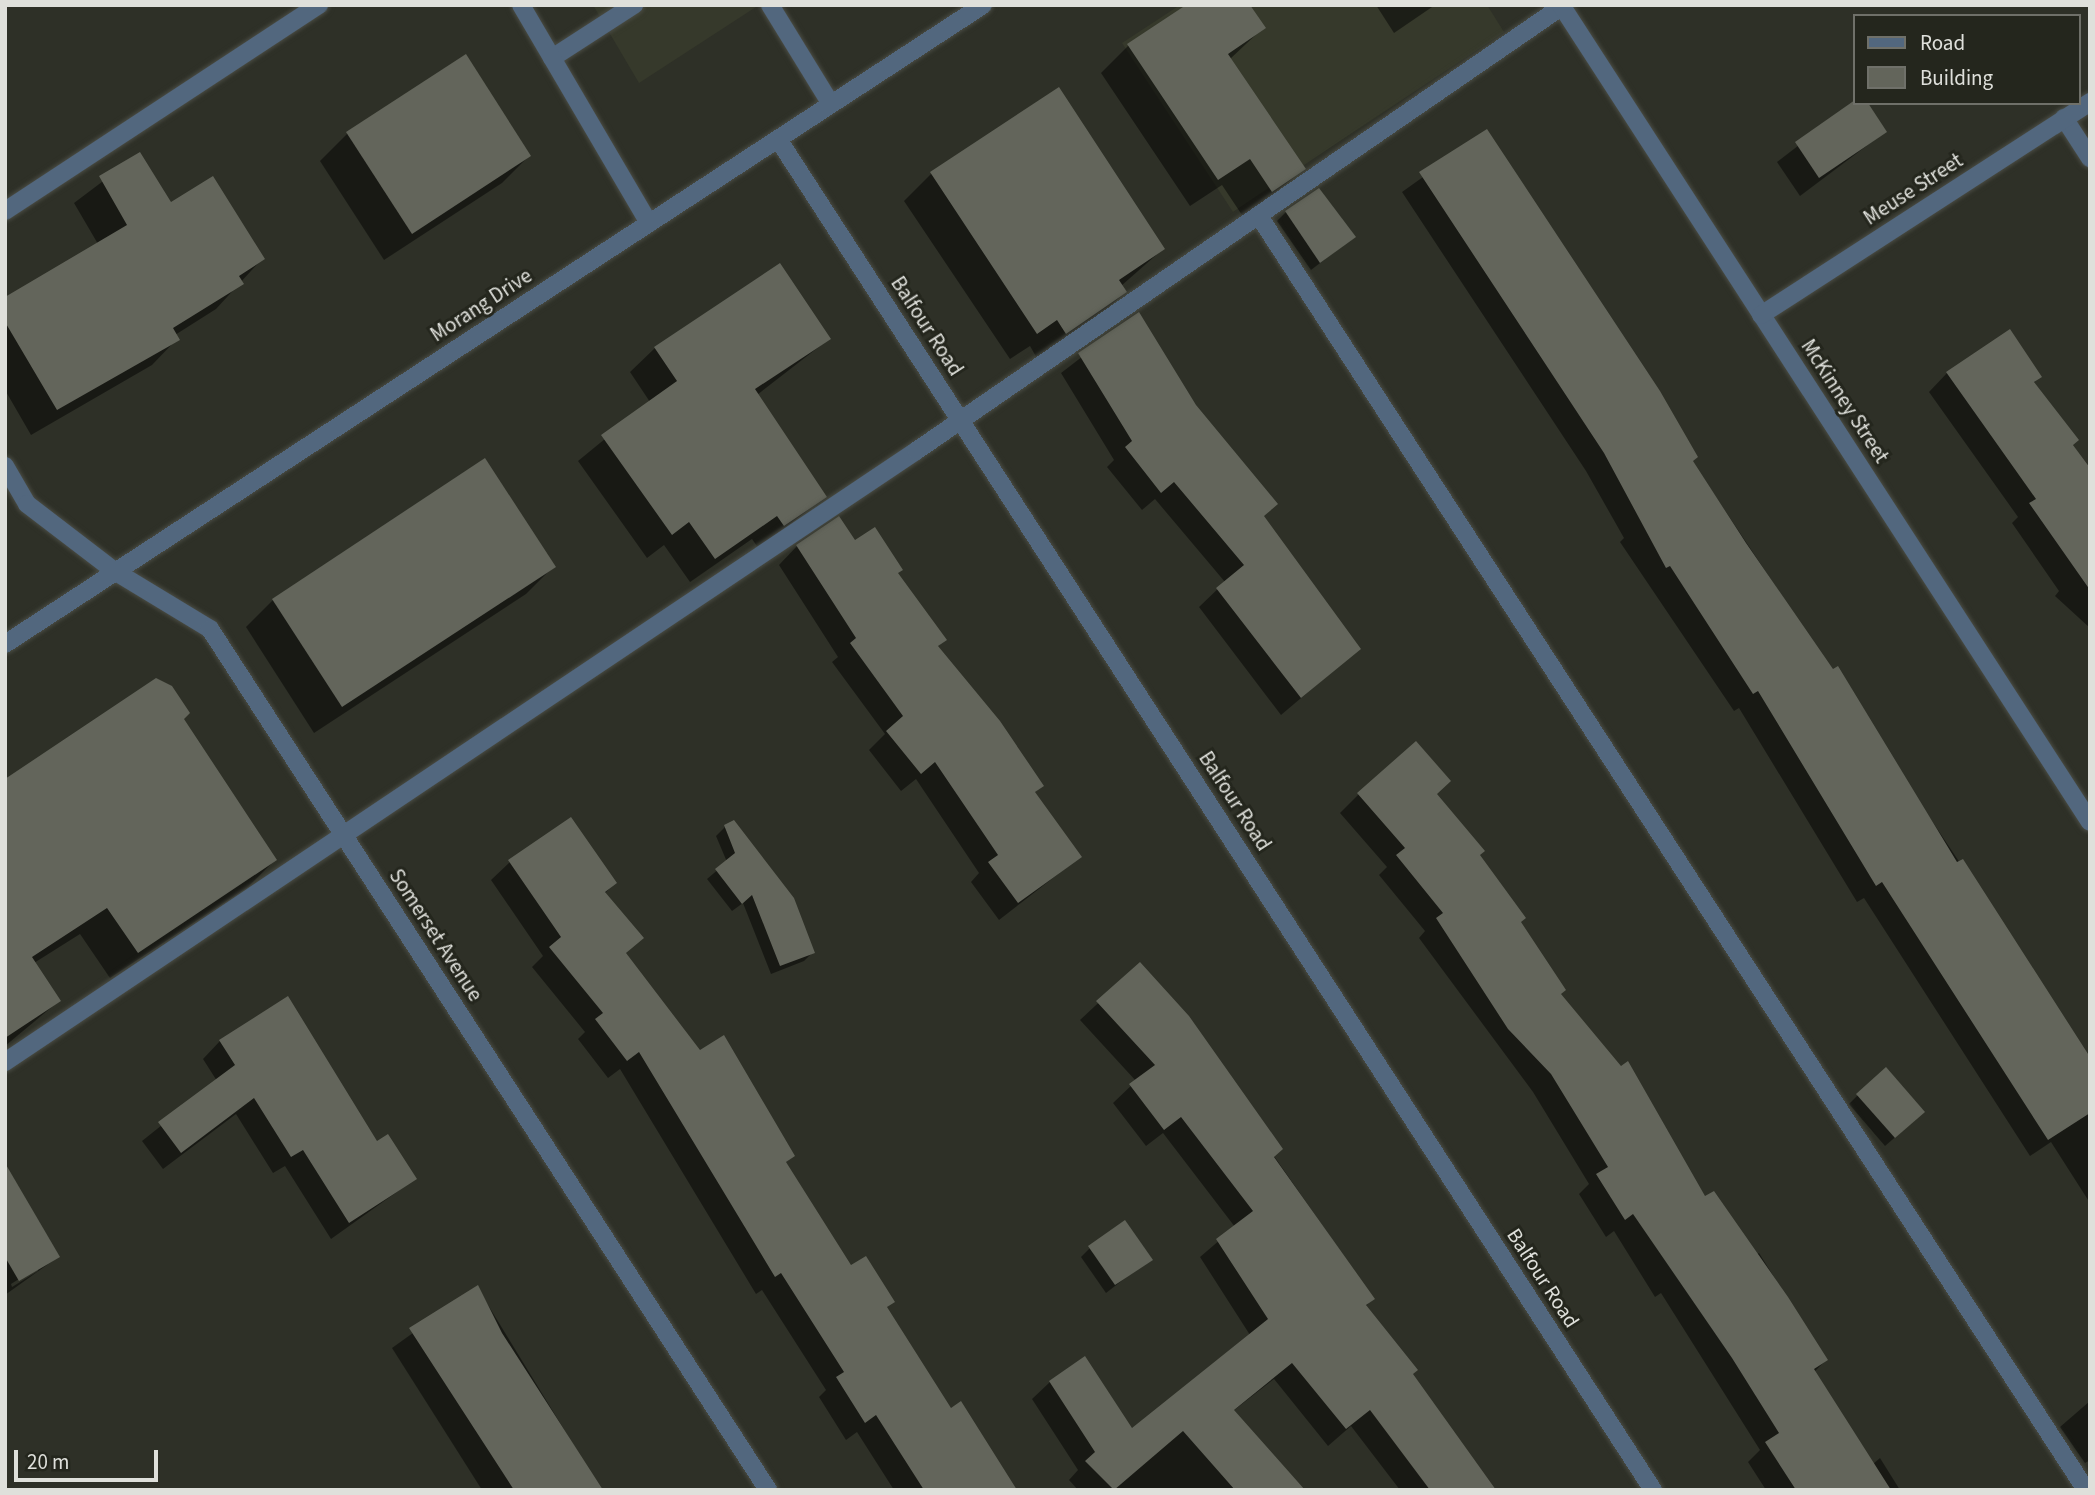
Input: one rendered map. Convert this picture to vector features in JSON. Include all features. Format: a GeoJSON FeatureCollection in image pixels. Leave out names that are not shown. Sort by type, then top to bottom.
{"type":"FeatureCollection","features":[{"type":"Feature","properties":{"kind":"street"},"geometry":{"type":"LineString","coordinates":[[5,211],[319,5]]}},
{"type":"Feature","properties":{"kind":"street"},"geometry":{"type":"LineString","coordinates":[[521,5],[649,223]]}},
{"type":"Feature","properties":{"kind":"street"},"geometry":{"type":"LineString","coordinates":[[552,58],[634,5]]}},
{"type":"Feature","properties":{"kind":"street"},"geometry":{"type":"LineString","coordinates":[[770,5],[831,104]]}},
{"type":"Feature","properties":{"kind":"street","name":"Morang Drive"},"geometry":{"type":"LineString","coordinates":[[5,644],[979,6]]}},
{"type":"Feature","properties":{"kind":"street"},"geometry":{"type":"LineString","coordinates":[[5,1062],[962,420],[1562,6]]}},
{"type":"Feature","properties":{"kind":"street","name":"McKinney Street"},"geometry":{"type":"LineString","coordinates":[[1562,6],[2090,822]]}},
{"type":"Feature","properties":{"kind":"street","name":"Meuse Street"},"geometry":{"type":"LineString","coordinates":[[1761,314],[2090,102]]}},
{"type":"Feature","properties":{"kind":"street"},"geometry":{"type":"LineString","coordinates":[[2064,118],[2090,158]]}},
{"type":"Feature","properties":{"kind":"street","name":"Balfour Road"},"geometry":{"type":"LineString","coordinates":[[778,139],[1653,1490]]}},
{"type":"Feature","properties":{"kind":"street"},"geometry":{"type":"LineString","coordinates":[[1259,216],[2085,1490]]}},
{"type":"Feature","properties":{"kind":"street","name":"Somerset Avenue"},"geometry":{"type":"LineString","coordinates":[[5,466],[27,504],[116,572],[211,629],[768,1490]]}},
{"type":"Feature","properties":{"kind":"shaded area"},"geometry":{"type":"Polygon","coordinates":[[[593,5],[759,5],[639,83],[593,5]]]}},
{"type":"Feature","properties":{"kind":"shaded area"},"geometry":{"type":"Polygon","coordinates":[[[1180,5],[1487,5],[1504,32],[1233,212],[1122,43],[1180,5]]]}},
{"type":"Feature","properties":{"kind":"building"},"geometry":{"type":"Polygon","coordinates":[[[1186,5],[1250,5],[1266,28],[1228,54],[1306,169],[1272,192],[1250,159],[1218,180],[1127,44],[1186,5]]]}},
{"type":"Feature","properties":{"kind":"building"},"geometry":{"type":"Polygon","coordinates":[[[466,54],[531,156],[412,234],[346,132],[466,54]]]}},
{"type":"Feature","properties":{"kind":"building"},"geometry":{"type":"Polygon","coordinates":[[[1059,87],[1165,249],[1119,280],[1127,292],[1066,334],[1057,320],[1037,334],[930,172],[1059,87]]]}},
{"type":"Feature","properties":{"kind":"building"},"geometry":{"type":"Polygon","coordinates":[[[1854,101],[1854,105],[1869,105],[1887,132],[1819,178],[1795,142],[1854,101]]]}},
{"type":"Feature","properties":{"kind":"building"},"geometry":{"type":"Polygon","coordinates":[[[1487,129],[1660,391],[1698,457],[1693,461],[1746,543],[1833,669],[1838,666],[1957,862],[1963,859],[2090,1057],[2090,1113],[2048,1140],[1882,882],[1876,886],[1758,691],[1753,694],[1670,566],[1666,568],[1604,453],[1419,172],[1487,129]]]}},
{"type":"Feature","properties":{"kind":"building"},"geometry":{"type":"Polygon","coordinates":[[[140,152],[171,202],[213,176],[265,259],[239,276],[244,284],[173,328],[180,340],[57,410],[5,322],[5,297],[127,225],[99,176],[140,152]]]}},
{"type":"Feature","properties":{"kind":"building"},"geometry":{"type":"Polygon","coordinates":[[[1319,188],[1356,237],[1320,263],[1285,211],[1319,188]]]}},
{"type":"Feature","properties":{"kind":"building"},"geometry":{"type":"Polygon","coordinates":[[[780,263],[831,339],[755,389],[827,497],[784,526],[777,516],[715,559],[689,522],[672,535],[601,435],[677,381],[654,347],[780,263]]]}},
{"type":"Feature","properties":{"kind":"building"},"geometry":{"type":"Polygon","coordinates":[[[1139,312],[1196,405],[1278,504],[1264,516],[1361,649],[1301,698],[1216,588],[1244,565],[1174,482],[1161,493],[1125,447],[1132,441],[1078,353],[1139,312]]]}},
{"type":"Feature","properties":{"kind":"building"},"geometry":{"type":"Polygon","coordinates":[[[2010,329],[2042,377],[2034,382],[2079,440],[2073,445],[2090,468],[2090,590],[2029,503],[2036,499],[1946,372],[2010,329]]]}},
{"type":"Feature","properties":{"kind":"building"},"geometry":{"type":"Polygon","coordinates":[[[485,458],[556,567],[342,707],[272,599],[485,458]]]}},
{"type":"Feature","properties":{"kind":"building"},"geometry":{"type":"Polygon","coordinates":[[[839,516],[855,540],[875,527],[903,570],[898,573],[947,640],[938,646],[1000,721],[1044,786],[1035,792],[1082,857],[1018,903],[988,862],[998,855],[935,762],[921,774],[886,731],[903,716],[850,643],[856,638],[796,545],[839,516]]]}},
{"type":"Feature","properties":{"kind":"building"},"geometry":{"type":"Polygon","coordinates":[[[156,678],[172,686],[190,713],[184,719],[277,860],[138,953],[107,908],[32,957],[61,1001],[5,1038],[5,779],[156,678]]]}},
{"type":"Feature","properties":{"kind":"building"},"geometry":{"type":"Polygon","coordinates":[[[1416,741],[1451,781],[1437,794],[1485,851],[1480,855],[1526,918],[1521,922],[1566,990],[1561,994],[1621,1066],[1628,1061],[1705,1196],[1714,1191],[1828,1360],[1814,1369],[1891,1490],[1796,1490],[1765,1442],[1779,1433],[1732,1358],[1633,1214],[1625,1220],[1596,1174],[1608,1167],[1551,1074],[1508,1029],[1436,918],[1443,913],[1396,855],[1405,848],[1357,793],[1416,741]]]}},
{"type":"Feature","properties":{"kind":"building"},"geometry":{"type":"Polygon","coordinates":[[[571,817],[617,883],[605,892],[644,938],[626,953],[700,1050],[724,1035],[795,1156],[786,1162],[851,1265],[866,1256],[895,1302],[887,1307],[951,1408],[961,1401],[1017,1490],[924,1490],[876,1415],[865,1423],[836,1377],[844,1372],[781,1273],[775,1277],[639,1052],[627,1061],[595,1019],[603,1013],[549,947],[561,937],[508,860],[571,817]]]}},
{"type":"Feature","properties":{"kind":"building"},"geometry":{"type":"Polygon","coordinates":[[[734,820],[794,898],[815,953],[780,966],[752,895],[742,904],[715,869],[735,853],[724,825],[734,820]]]}},
{"type":"Feature","properties":{"kind":"building"},"geometry":{"type":"Polygon","coordinates":[[[1140,962],[1189,1016],[1283,1149],[1274,1157],[1375,1299],[1366,1305],[1418,1370],[1413,1374],[1496,1490],[1430,1490],[1370,1410],[1346,1429],[1292,1363],[1234,1410],[1305,1490],[1235,1490],[1183,1431],[1114,1490],[1085,1461],[1095,1452],[1049,1381],[1085,1356],[1132,1428],[1268,1319],[1216,1239],[1253,1211],[1181,1117],[1164,1130],[1129,1084],[1155,1065],[1096,1001],[1140,962]]]}},
{"type":"Feature","properties":{"kind":"building"},"geometry":{"type":"Polygon","coordinates":[[[288,996],[377,1141],[388,1134],[417,1179],[349,1223],[303,1150],[291,1157],[254,1098],[181,1153],[158,1122],[235,1065],[219,1040],[288,996]]]}},
{"type":"Feature","properties":{"kind":"building"},"geometry":{"type":"Polygon","coordinates":[[[1886,1067],[1925,1112],[1895,1138],[1856,1094],[1886,1067]]]}},
{"type":"Feature","properties":{"kind":"building"},"geometry":{"type":"Polygon","coordinates":[[[5,1163],[60,1257],[19,1281],[5,1257],[5,1163]]]}},
{"type":"Feature","properties":{"kind":"building"},"geometry":{"type":"Polygon","coordinates":[[[1125,1220],[1153,1260],[1115,1285],[1088,1246],[1125,1220]]]}},
{"type":"Feature","properties":{"kind":"building"},"geometry":{"type":"Polygon","coordinates":[[[478,1285],[502,1333],[603,1490],[514,1490],[409,1328],[478,1285]]]}}]}
